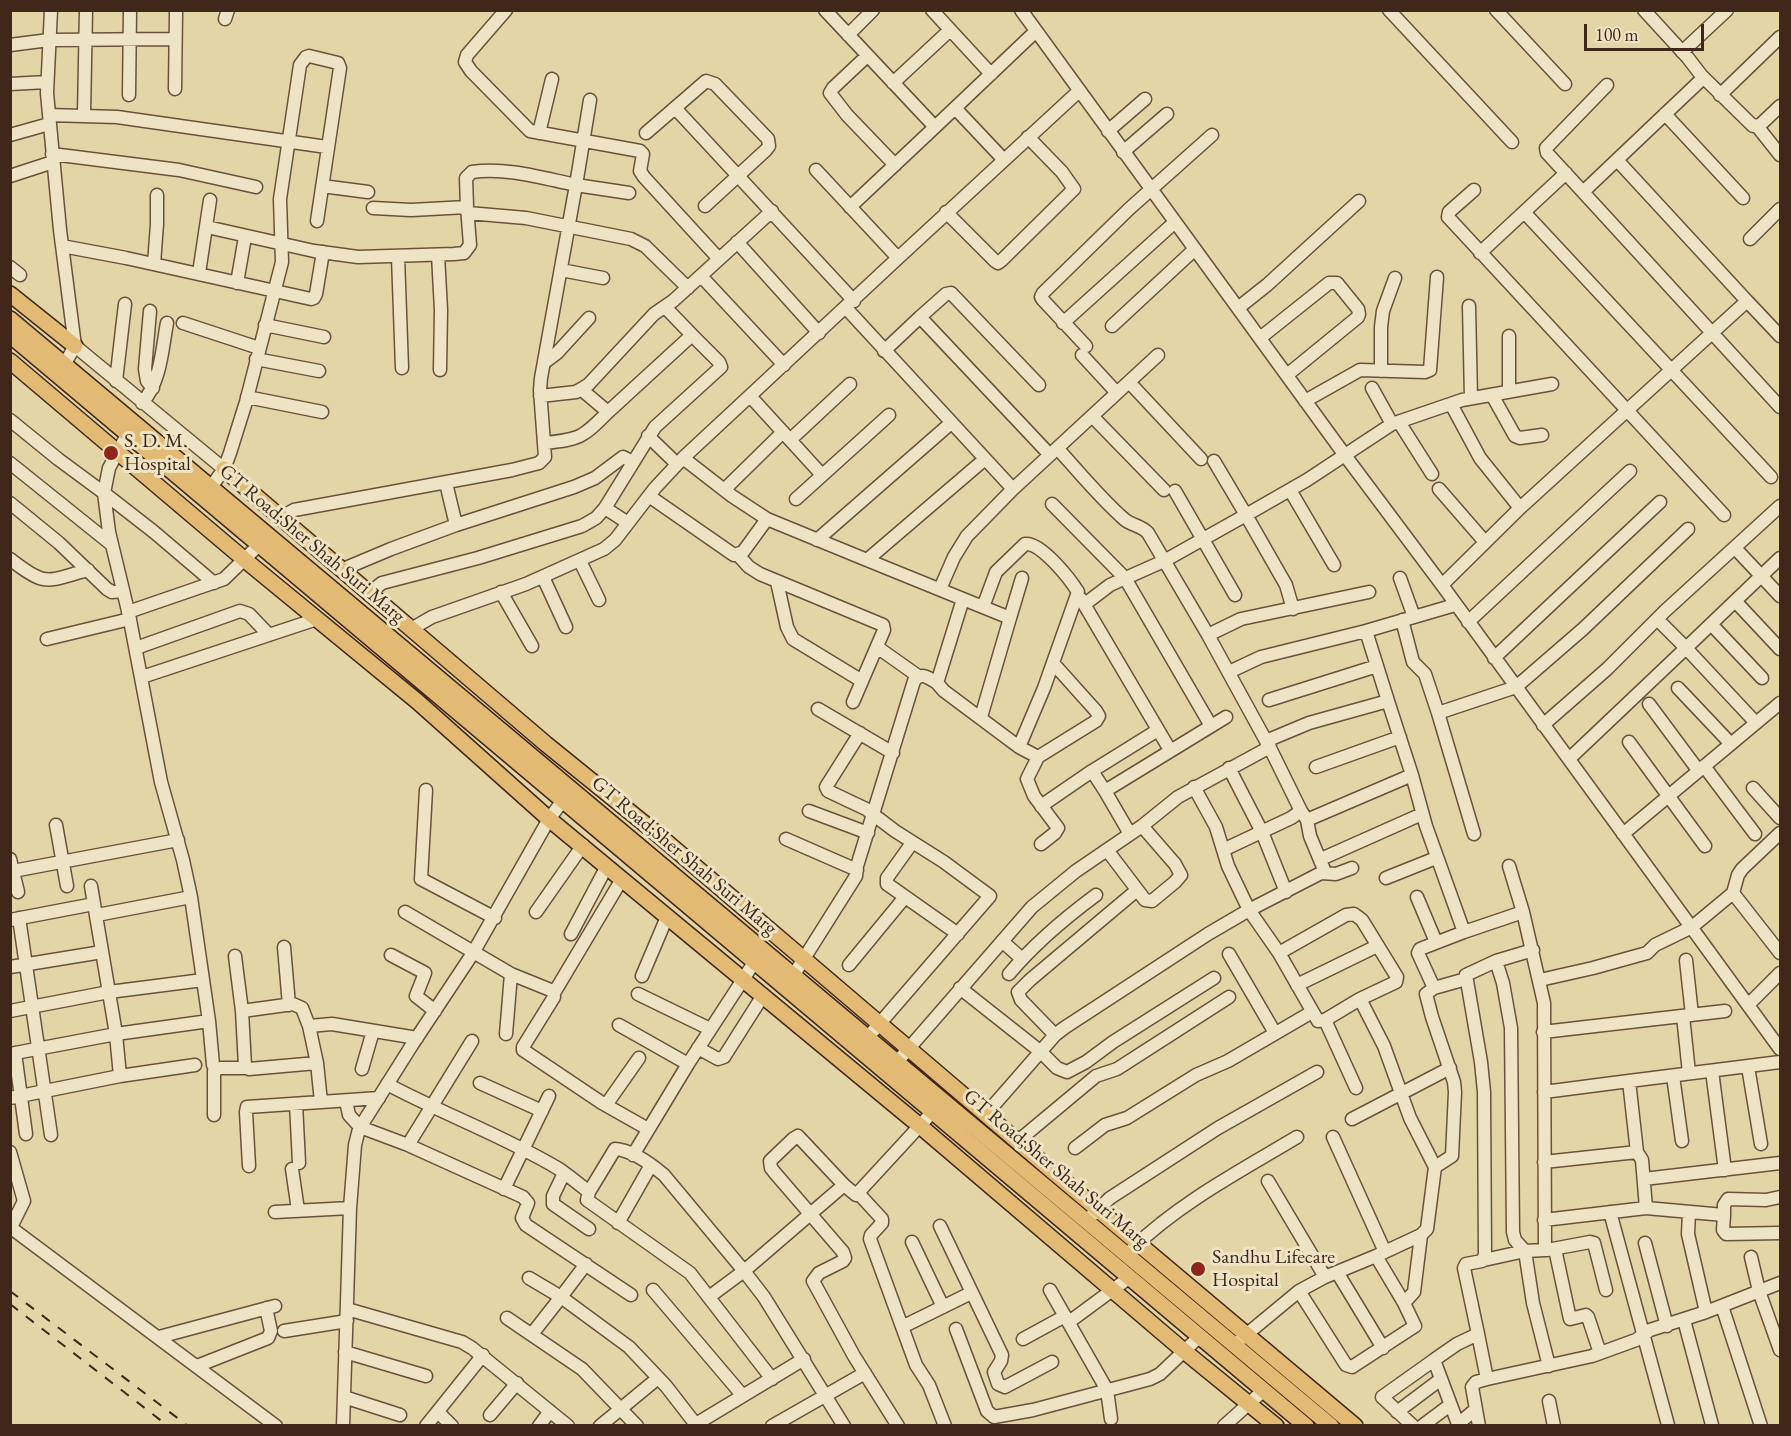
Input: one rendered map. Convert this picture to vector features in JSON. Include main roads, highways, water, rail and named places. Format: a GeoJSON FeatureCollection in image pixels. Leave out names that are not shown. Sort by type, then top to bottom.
{"type":"FeatureCollection","features":[{"type":"Feature","properties":{"kind":"main road"},"geometry":{"type":"LineString","coordinates":[[10,294],[75,346]]}},
{"type":"Feature","properties":{"kind":"main road","name":"GT Road;Sher Shah Suri Marg"},"geometry":{"type":"LineString","coordinates":[[10,319],[128,433],[260,544],[868,1037],[897,1062],[938,1106],[1130,1277],[1306,1425]]}},
{"type":"Feature","properties":{"kind":"main road","name":"GT Road;Sher Shah Suri Marg"},"geometry":{"type":"LineString","coordinates":[[10,335],[61,370],[211,487],[568,794],[755,961],[1086,1221],[1126,1255],[1241,1339],[1331,1425]]}},
{"type":"Feature","properties":{"kind":"main road"},"geometry":{"type":"LineString","coordinates":[[10,361],[245,560],[418,702],[549,819],[920,1126],[1184,1351],[1276,1425]]}},
{"type":"Feature","properties":{"kind":"main road"},"geometry":{"type":"LineString","coordinates":[[225,469],[368,594],[1099,1208],[1241,1339],[1356,1425]]}},
{"type":"Feature","properties":{"kind":"railway"},"geometry":{"type":"LineString","coordinates":[[10,1291],[188,1426]]}},
{"type":"Feature","properties":{"kind":"railway"},"geometry":{"type":"LineString","coordinates":[[10,1304],[168,1426]]}},
{"type":"Feature","properties":{"kind":"place","name":"S. D. M. Hospital"},"geometry":{"type":"Point","coordinates":[111,453]}},
{"type":"Feature","properties":{"kind":"place","name":"Sandhu Lifecare Hospital"},"geometry":{"type":"Point","coordinates":[1198,1269]}}]}
